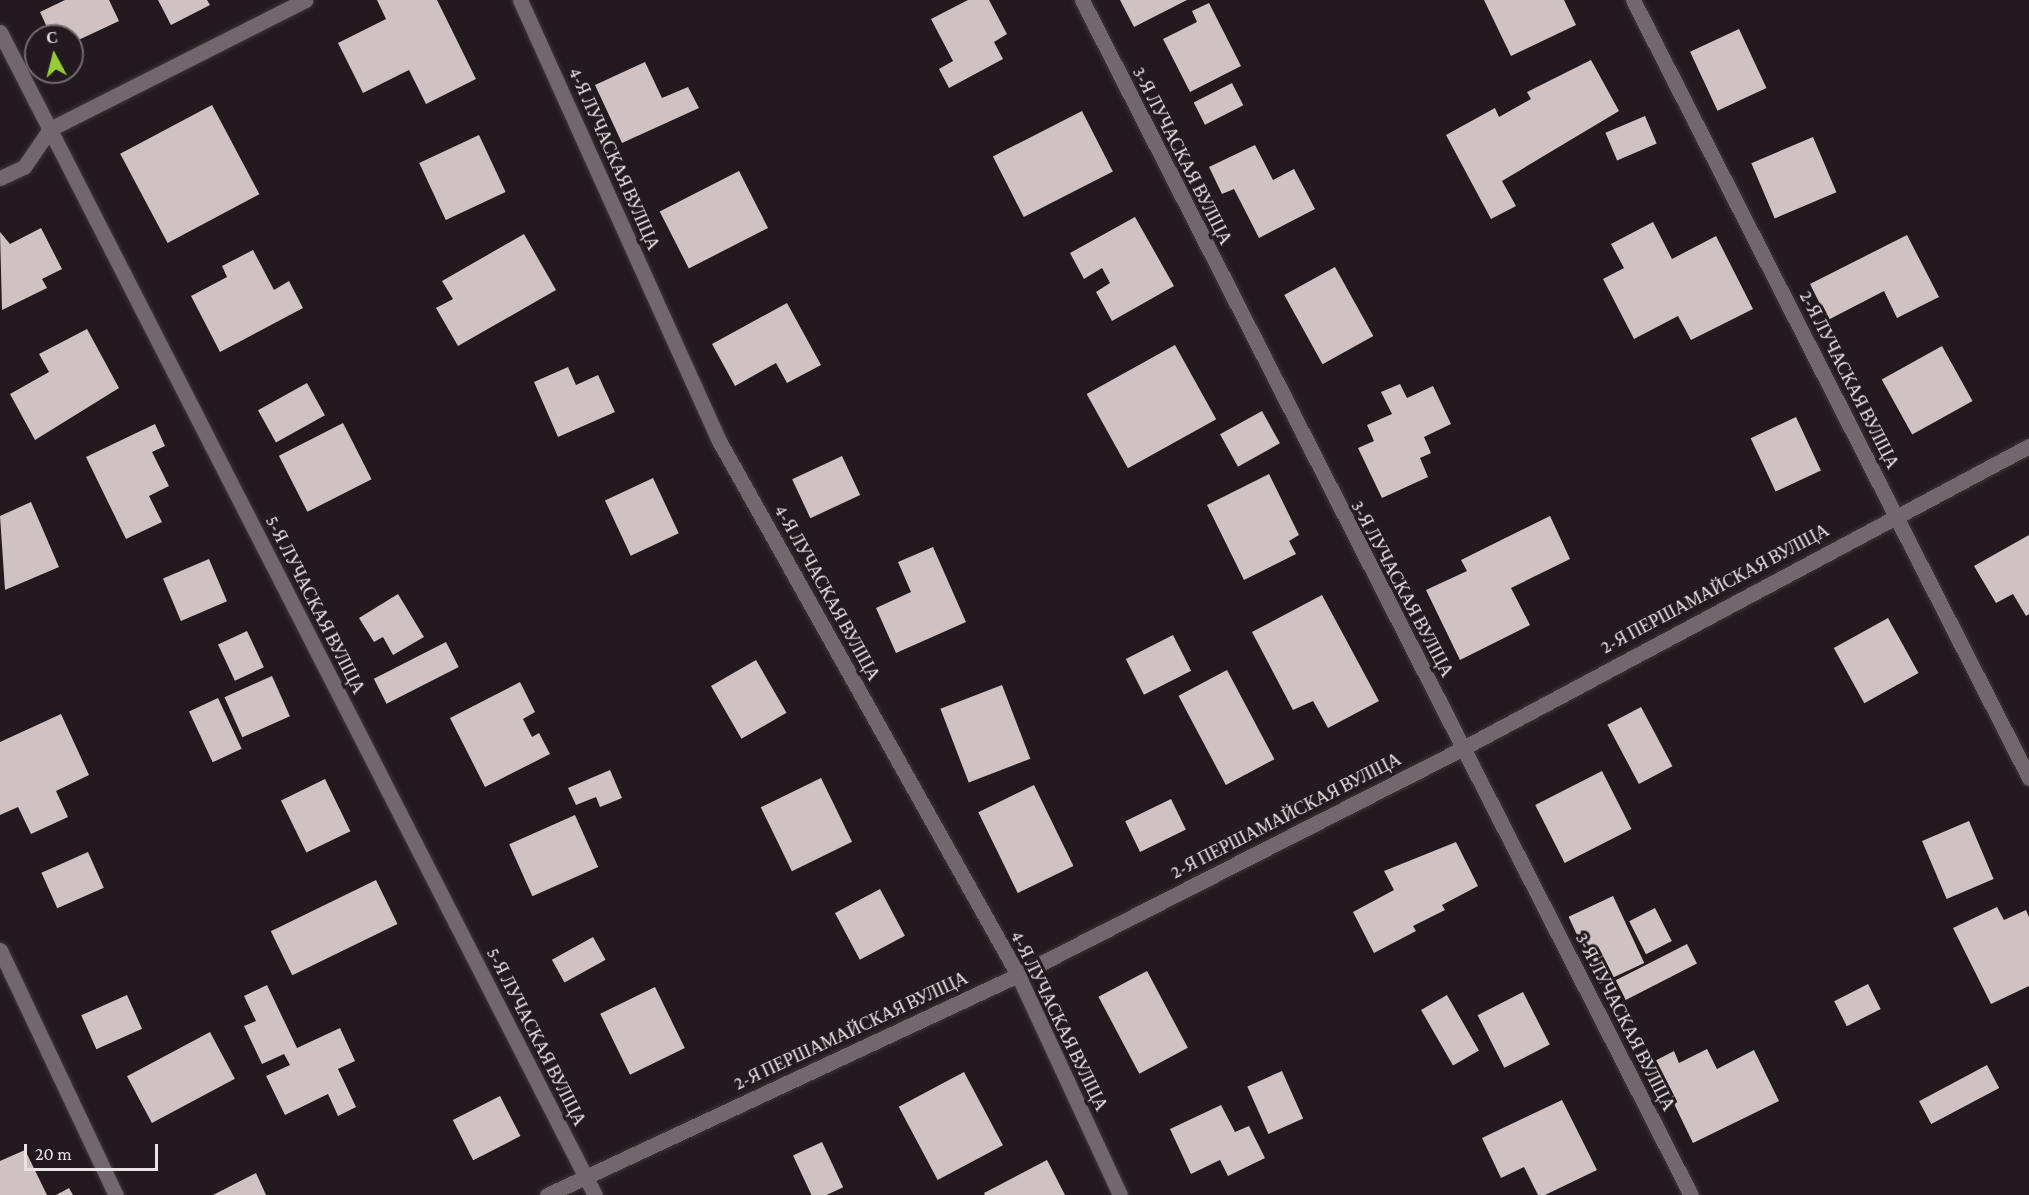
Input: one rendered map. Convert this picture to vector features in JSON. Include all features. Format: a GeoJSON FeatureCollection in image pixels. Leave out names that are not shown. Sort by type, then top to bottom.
{"type":"FeatureCollection","features":[{"type":"Feature","properties":{"kind":"street"},"geometry":{"type":"LineString","coordinates":[[0,178],[24,167],[50,129],[305,0]]}},
{"type":"Feature","properties":{"kind":"street","name":"4-Я ЛУЧАСКАЯ ВУЛІЦА"},"geometry":{"type":"LineString","coordinates":[[520,0],[718,439],[1018,975],[1120,1195]]}},
{"type":"Feature","properties":{"kind":"street","name":"3-Я ЛУЧАСКАЯ ВУЛІЦА"},"geometry":{"type":"LineString","coordinates":[[1082,0],[1691,1195]]}},
{"type":"Feature","properties":{"kind":"street","name":"2-Я ЛУЧАСКАЯ ВУЛІЦА"},"geometry":{"type":"LineString","coordinates":[[1633,0],[2029,778]]}},
{"type":"Feature","properties":{"kind":"street","name":"5-Я ЛУЧАСКАЯ ВУЛІЦА"},"geometry":{"type":"LineString","coordinates":[[0,32],[595,1195]]}},
{"type":"Feature","properties":{"kind":"street","name":"2-Я ПЕРШАМАЙСКАЯ ВУЛІЦА"},"geometry":{"type":"LineString","coordinates":[[547,1195],[1018,975],[1463,748],[1895,513],[2029,446]]}},
{"type":"Feature","properties":{"kind":"street"},"geometry":{"type":"LineString","coordinates":[[0,950],[116,1195]]}},
{"type":"Feature","properties":{"kind":"building"},"geometry":{"type":"Polygon","coordinates":[[[65,0],[109,0],[119,21],[84,37],[84,24],[46,24],[40,12],[65,0]]]}},
{"type":"Feature","properties":{"kind":"building"},"geometry":{"type":"Polygon","coordinates":[[[158,0],[207,0],[210,5],[171,25],[158,0]]]}},
{"type":"Feature","properties":{"kind":"building"},"geometry":{"type":"Polygon","coordinates":[[[377,0],[437,0],[476,79],[426,104],[409,70],[363,93],[338,43],[386,19],[377,0]]]}},
{"type":"Feature","properties":{"kind":"building"},"geometry":{"type":"Polygon","coordinates":[[[968,0],[989,0],[1007,34],[994,42],[1003,59],[949,88],[939,69],[953,61],[931,19],[968,0]]]}},
{"type":"Feature","properties":{"kind":"building"},"geometry":{"type":"Polygon","coordinates":[[[1120,0],[1187,0],[1134,27],[1120,0]]]}},
{"type":"Feature","properties":{"kind":"building"},"geometry":{"type":"Polygon","coordinates":[[[1484,0],[1564,0],[1576,25],[1511,56],[1484,0]]]}},
{"type":"Feature","properties":{"kind":"building"},"geometry":{"type":"Polygon","coordinates":[[[1209,3],[1241,66],[1190,92],[1163,39],[1197,22],[1192,11],[1209,3]]]}},
{"type":"Feature","properties":{"kind":"building"},"geometry":{"type":"Polygon","coordinates":[[[1739,29],[1766,88],[1718,111],[1690,52],[1739,29]]]}},
{"type":"Feature","properties":{"kind":"building"},"geometry":{"type":"Polygon","coordinates":[[[1591,60],[1619,111],[1502,181],[1516,206],[1491,219],[1446,135],[1495,108],[1499,117],[1531,99],[1527,92],[1591,60]]]}},
{"type":"Feature","properties":{"kind":"building"},"geometry":{"type":"Polygon","coordinates":[[[645,62],[662,98],[688,87],[699,108],[622,143],[595,85],[645,62]]]}},
{"type":"Feature","properties":{"kind":"building"},"geometry":{"type":"Polygon","coordinates":[[[1232,83],[1243,105],[1205,125],[1194,103],[1232,83]]]}},
{"type":"Feature","properties":{"kind":"building"},"geometry":{"type":"Polygon","coordinates":[[[212,105],[259,194],[168,243],[120,154],[212,105]]]}},
{"type":"Feature","properties":{"kind":"building"},"geometry":{"type":"Polygon","coordinates":[[[1082,111],[1113,172],[1024,217],[993,156],[1082,111]]]}},
{"type":"Feature","properties":{"kind":"building"},"geometry":{"type":"Polygon","coordinates":[[[1645,116],[1657,144],[1617,160],[1605,133],[1645,116]]]}},
{"type":"Feature","properties":{"kind":"building"},"geometry":{"type":"Polygon","coordinates":[[[479,135],[506,192],[446,220],[419,163],[479,135]]]}},
{"type":"Feature","properties":{"kind":"building"},"geometry":{"type":"Polygon","coordinates":[[[1813,137],[1836,192],[1775,218],[1751,163],[1813,137]]]}},
{"type":"Feature","properties":{"kind":"building"},"geometry":{"type":"Polygon","coordinates":[[[1255,145],[1273,180],[1294,169],[1315,209],[1259,238],[1234,189],[1222,194],[1209,167],[1255,145]]]}},
{"type":"Feature","properties":{"kind":"building"},"geometry":{"type":"Polygon","coordinates":[[[739,171],[768,228],[689,268],[660,211],[739,171]]]}},
{"type":"Feature","properties":{"kind":"building"},"geometry":{"type":"Polygon","coordinates":[[[1135,217],[1174,286],[1112,321],[1096,292],[1110,283],[1102,268],[1084,279],[1070,253],[1135,217]]]}},
{"type":"Feature","properties":{"kind":"building"},"geometry":{"type":"Polygon","coordinates":[[[1653,222],[1672,259],[1716,236],[1753,309],[1691,340],[1678,316],[1634,339],[1603,279],[1624,268],[1611,244],[1653,222]]]}},
{"type":"Feature","properties":{"kind":"building"},"geometry":{"type":"Polygon","coordinates":[[[41,228],[62,269],[42,279],[47,288],[2,310],[0,232],[10,244],[41,228]]]}},
{"type":"Feature","properties":{"kind":"building"},"geometry":{"type":"Polygon","coordinates":[[[524,234],[556,290],[458,346],[436,308],[453,299],[442,281],[524,234]]]}},
{"type":"Feature","properties":{"kind":"building"},"geometry":{"type":"Polygon","coordinates":[[[1907,235],[1939,297],[1897,318],[1884,291],[1828,320],[1810,284],[1907,235]]]}},
{"type":"Feature","properties":{"kind":"building"},"geometry":{"type":"Polygon","coordinates":[[[253,250],[274,290],[289,281],[303,308],[220,352],[191,296],[227,277],[222,266],[253,250]]]}},
{"type":"Feature","properties":{"kind":"building"},"geometry":{"type":"Polygon","coordinates":[[[1335,267],[1373,336],[1323,364],[1284,295],[1335,267]]]}},
{"type":"Feature","properties":{"kind":"building"},"geometry":{"type":"Polygon","coordinates":[[[787,303],[821,365],[787,383],[776,363],[735,386],[712,344],[787,303]]]}},
{"type":"Feature","properties":{"kind":"building"},"geometry":{"type":"Polygon","coordinates":[[[87,329],[119,388],[35,440],[10,394],[49,372],[39,354],[87,329]]]}},
{"type":"Feature","properties":{"kind":"building"},"geometry":{"type":"Polygon","coordinates":[[[1175,345],[1216,419],[1128,468],[1087,394],[1175,345]]]}},
{"type":"Feature","properties":{"kind":"building"},"geometry":{"type":"Polygon","coordinates":[[[1942,346],[1973,401],[1912,435],[1882,379],[1942,346]]]}},
{"type":"Feature","properties":{"kind":"building"},"geometry":{"type":"Polygon","coordinates":[[[568,367],[576,385],[598,375],[615,412],[558,437],[534,382],[568,367]]]}},
{"type":"Feature","properties":{"kind":"building"},"geometry":{"type":"Polygon","coordinates":[[[307,383],[325,415],[276,443],[258,410],[307,383]]]}},
{"type":"Feature","properties":{"kind":"building"},"geometry":{"type":"Polygon","coordinates":[[[1400,384],[1407,398],[1433,386],[1451,424],[1424,437],[1431,453],[1420,458],[1428,477],[1382,498],[1358,448],[1374,441],[1367,425],[1392,414],[1381,392],[1400,384]]]}},
{"type":"Feature","properties":{"kind":"building"},"geometry":{"type":"Polygon","coordinates":[[[1262,411],[1280,443],[1238,467],[1220,434],[1262,411]]]}},
{"type":"Feature","properties":{"kind":"building"},"geometry":{"type":"Polygon","coordinates":[[[1796,417],[1821,470],[1776,492],[1751,438],[1796,417]]]}},
{"type":"Feature","properties":{"kind":"building"},"geometry":{"type":"Polygon","coordinates":[[[343,423],[372,479],[307,512],[279,456],[343,423]]]}},
{"type":"Feature","properties":{"kind":"building"},"geometry":{"type":"Polygon","coordinates":[[[155,424],[165,446],[152,452],[169,486],[149,496],[162,522],[126,539],[86,457],[155,424]]]}},
{"type":"Feature","properties":{"kind":"building"},"geometry":{"type":"Polygon","coordinates":[[[842,456],[860,495],[810,518],[792,479],[842,456]]]}},
{"type":"Feature","properties":{"kind":"building"},"geometry":{"type":"Polygon","coordinates":[[[1269,474],[1299,535],[1289,541],[1296,554],[1244,580],[1207,505],[1269,474]]]}},
{"type":"Feature","properties":{"kind":"building"},"geometry":{"type":"Polygon","coordinates":[[[653,478],[679,533],[631,556],[605,500],[653,478]]]}},
{"type":"Feature","properties":{"kind":"building"},"geometry":{"type":"Polygon","coordinates":[[[31,502],[59,567],[5,590],[0,516],[31,502]]]}},
{"type":"Feature","properties":{"kind":"building"},"geometry":{"type":"Polygon","coordinates":[[[1550,516],[1570,559],[1511,588],[1530,625],[1460,660],[1426,590],[1467,571],[1461,560],[1550,516]]]}},
{"type":"Feature","properties":{"kind":"building"},"geometry":{"type":"Polygon","coordinates":[[[2029,535],[2029,614],[2026,616],[2013,594],[1996,603],[1974,566],[2029,535]]]}},
{"type":"Feature","properties":{"kind":"building"},"geometry":{"type":"Polygon","coordinates":[[[933,547],[966,622],[896,653],[876,608],[911,592],[898,562],[933,547]]]}},
{"type":"Feature","properties":{"kind":"building"},"geometry":{"type":"Polygon","coordinates":[[[209,559],[227,601],[181,621],[163,579],[209,559]]]}},
{"type":"Feature","properties":{"kind":"building"},"geometry":{"type":"Polygon","coordinates":[[[398,594],[424,637],[393,655],[383,637],[374,642],[359,618],[398,594]]]}},
{"type":"Feature","properties":{"kind":"building"},"geometry":{"type":"Polygon","coordinates":[[[1322,595],[1379,701],[1328,728],[1313,701],[1293,710],[1252,632],[1322,595]]]}},
{"type":"Feature","properties":{"kind":"building"},"geometry":{"type":"Polygon","coordinates":[[[1888,618],[1919,673],[1864,703],[1834,648],[1888,618]]]}},
{"type":"Feature","properties":{"kind":"building"},"geometry":{"type":"Polygon","coordinates":[[[247,631],[264,667],[235,681],[218,645],[247,631]]]}},
{"type":"Feature","properties":{"kind":"building"},"geometry":{"type":"Polygon","coordinates":[[[1173,635],[1191,671],[1144,695],[1126,659],[1173,635]]]}},
{"type":"Feature","properties":{"kind":"building"},"geometry":{"type":"Polygon","coordinates":[[[446,642],[459,667],[387,704],[374,679],[446,642]]]}},
{"type":"Feature","properties":{"kind":"building"},"geometry":{"type":"Polygon","coordinates":[[[756,660],[787,713],[741,739],[711,686],[756,660]]]}},
{"type":"Feature","properties":{"kind":"building"},"geometry":{"type":"Polygon","coordinates":[[[1227,670],[1274,759],[1226,785],[1178,696],[1227,670]]]}},
{"type":"Feature","properties":{"kind":"building"},"geometry":{"type":"Polygon","coordinates":[[[272,676],[290,716],[242,737],[224,697],[272,676]]]}},
{"type":"Feature","properties":{"kind":"building"},"geometry":{"type":"Polygon","coordinates":[[[520,682],[535,712],[523,719],[532,737],[539,733],[550,754],[485,787],[450,718],[520,682]]]}},
{"type":"Feature","properties":{"kind":"building"},"geometry":{"type":"Polygon","coordinates":[[[1002,685],[1030,759],[969,782],[940,709],[1002,685]]]}},
{"type":"Feature","properties":{"kind":"building"},"geometry":{"type":"Polygon","coordinates":[[[218,698],[242,749],[213,762],[189,712],[218,698]]]}},
{"type":"Feature","properties":{"kind":"building"},"geometry":{"type":"Polygon","coordinates":[[[1641,707],[1672,766],[1639,784],[1607,725],[1641,707]]]}},
{"type":"Feature","properties":{"kind":"building"},"geometry":{"type":"Polygon","coordinates":[[[61,714],[89,775],[56,791],[68,817],[31,834],[18,807],[0,815],[0,742],[61,714]]]}},
{"type":"Feature","properties":{"kind":"building"},"geometry":{"type":"Polygon","coordinates":[[[610,770],[622,798],[600,807],[596,797],[576,805],[568,788],[610,770]]]}},
{"type":"Feature","properties":{"kind":"building"},"geometry":{"type":"Polygon","coordinates":[[[1602,771],[1632,829],[1565,863],[1535,805],[1602,771]]]}},
{"type":"Feature","properties":{"kind":"building"},"geometry":{"type":"Polygon","coordinates":[[[821,778],[852,842],[792,871],[761,807],[821,778]]]}},
{"type":"Feature","properties":{"kind":"building"},"geometry":{"type":"Polygon","coordinates":[[[325,779],[350,831],[306,853],[281,800],[325,779]]]}},
{"type":"Feature","properties":{"kind":"building"},"geometry":{"type":"Polygon","coordinates":[[[1034,785],[1073,866],[1018,893],[978,812],[1034,785]]]}},
{"type":"Feature","properties":{"kind":"building"},"geometry":{"type":"Polygon","coordinates":[[[1171,799],[1186,830],[1140,852],[1125,821],[1171,799]]]}},
{"type":"Feature","properties":{"kind":"building"},"geometry":{"type":"Polygon","coordinates":[[[575,815],[598,867],[532,896],[509,844],[575,815]]]}},
{"type":"Feature","properties":{"kind":"building"},"geometry":{"type":"Polygon","coordinates":[[[1969,821],[1994,879],[1947,899],[1922,841],[1969,821]]]}},
{"type":"Feature","properties":{"kind":"building"},"geometry":{"type":"Polygon","coordinates":[[[1456,842],[1478,886],[1442,905],[1445,910],[1413,926],[1416,931],[1374,953],[1353,912],[1394,890],[1384,871],[1456,842]]]}},
{"type":"Feature","properties":{"kind":"building"},"geometry":{"type":"Polygon","coordinates":[[[88,852],[104,888],[57,908],[41,873],[88,852]]]}},
{"type":"Feature","properties":{"kind":"building"},"geometry":{"type":"Polygon","coordinates":[[[376,880],[397,924],[292,975],[271,931],[376,880]]]}},
{"type":"Feature","properties":{"kind":"building"},"geometry":{"type":"Polygon","coordinates":[[[880,889],[905,936],[860,960],[835,913],[880,889]]]}},
{"type":"Feature","properties":{"kind":"building"},"geometry":{"type":"Polygon","coordinates":[[[1613,896],[1644,963],[1600,984],[1569,917],[1613,896]]]}},
{"type":"Feature","properties":{"kind":"building"},"geometry":{"type":"Polygon","coordinates":[[[1997,907],[2004,920],[2026,910],[2029,917],[2029,986],[1991,1004],[1953,928],[1997,907]]]}},
{"type":"Feature","properties":{"kind":"building"},"geometry":{"type":"Polygon","coordinates":[[[1655,908],[1672,941],[1646,954],[1629,921],[1655,908]]]}},
{"type":"Feature","properties":{"kind":"building"},"geometry":{"type":"Polygon","coordinates":[[[593,937],[606,960],[564,983],[552,960],[593,937]]]}},
{"type":"Feature","properties":{"kind":"building"},"geometry":{"type":"Polygon","coordinates":[[[1687,944],[1697,964],[1626,1000],[1616,980],[1687,944]]]}},
{"type":"Feature","properties":{"kind":"building"},"geometry":{"type":"Polygon","coordinates":[[[1147,971],[1188,1048],[1139,1074],[1098,997],[1147,971]]]}},
{"type":"Feature","properties":{"kind":"building"},"geometry":{"type":"Polygon","coordinates":[[[1868,984],[1881,1009],[1847,1026],[1834,1001],[1868,984]]]}},
{"type":"Feature","properties":{"kind":"building"},"geometry":{"type":"Polygon","coordinates":[[[267,985],[297,1048],[340,1028],[355,1061],[338,1069],[356,1107],[338,1116],[328,1094],[285,1115],[266,1076],[290,1065],[284,1054],[262,1064],[244,1026],[256,1021],[244,996],[267,985]]]}},
{"type":"Feature","properties":{"kind":"building"},"geometry":{"type":"Polygon","coordinates":[[[655,987],[685,1048],[630,1075],[600,1014],[655,987]]]}},
{"type":"Feature","properties":{"kind":"building"},"geometry":{"type":"Polygon","coordinates":[[[1523,992],[1550,1045],[1504,1068],[1478,1015],[1523,992]]]}},
{"type":"Feature","properties":{"kind":"building"},"geometry":{"type":"Polygon","coordinates":[[[127,995],[142,1029],[96,1049],[81,1015],[127,995]]]}},
{"type":"Feature","properties":{"kind":"building"},"geometry":{"type":"Polygon","coordinates":[[[1447,995],[1479,1050],[1453,1065],[1421,1010],[1447,995]]]}},
{"type":"Feature","properties":{"kind":"building"},"geometry":{"type":"Polygon","coordinates":[[[210,1032],[235,1079],[152,1123],[127,1076],[210,1032]]]}},
{"type":"Feature","properties":{"kind":"building"},"geometry":{"type":"Polygon","coordinates":[[[1707,1049],[1717,1069],[1754,1050],[1779,1101],[1693,1143],[1663,1081],[1656,1084],[1647,1065],[1674,1051],[1679,1063],[1707,1049]]]}},
{"type":"Feature","properties":{"kind":"building"},"geometry":{"type":"Polygon","coordinates":[[[1987,1065],[1999,1088],[1931,1124],[1919,1101],[1987,1065]]]}},
{"type":"Feature","properties":{"kind":"building"},"geometry":{"type":"Polygon","coordinates":[[[1282,1071],[1303,1119],[1268,1134],[1247,1086],[1282,1071]]]}},
{"type":"Feature","properties":{"kind":"building"},"geometry":{"type":"Polygon","coordinates":[[[964,1072],[1003,1145],[938,1180],[899,1107],[964,1072]]]}},
{"type":"Feature","properties":{"kind":"building"},"geometry":{"type":"Polygon","coordinates":[[[500,1096],[520,1136],[473,1160],[453,1120],[500,1096]]]}},
{"type":"Feature","properties":{"kind":"building"},"geometry":{"type":"Polygon","coordinates":[[[1562,1100],[1597,1170],[1545,1195],[1538,1195],[1524,1167],[1501,1178],[1482,1138],[1562,1100]]]}},
{"type":"Feature","properties":{"kind":"building"},"geometry":{"type":"Polygon","coordinates":[[[1221,1105],[1235,1132],[1249,1126],[1265,1158],[1228,1176],[1220,1160],[1191,1174],[1170,1129],[1221,1105]]]}},
{"type":"Feature","properties":{"kind":"building"},"geometry":{"type":"Polygon","coordinates":[[[822,1142],[843,1187],[827,1195],[811,1195],[793,1156],[822,1142]]]}},
{"type":"Feature","properties":{"kind":"building"},"geometry":{"type":"Polygon","coordinates":[[[25,1150],[47,1195],[0,1195],[0,1161],[25,1150]]]}},
{"type":"Feature","properties":{"kind":"building"},"geometry":{"type":"Polygon","coordinates":[[[1047,1160],[1065,1195],[985,1195],[984,1193],[1047,1160]]]}},
{"type":"Feature","properties":{"kind":"building"},"geometry":{"type":"Polygon","coordinates":[[[256,1173],[266,1195],[213,1195],[256,1173]]]}},
{"type":"Feature","properties":{"kind":"building"},"geometry":{"type":"Polygon","coordinates":[[[69,1188],[73,1195],[56,1195],[69,1188]]]}}]}
